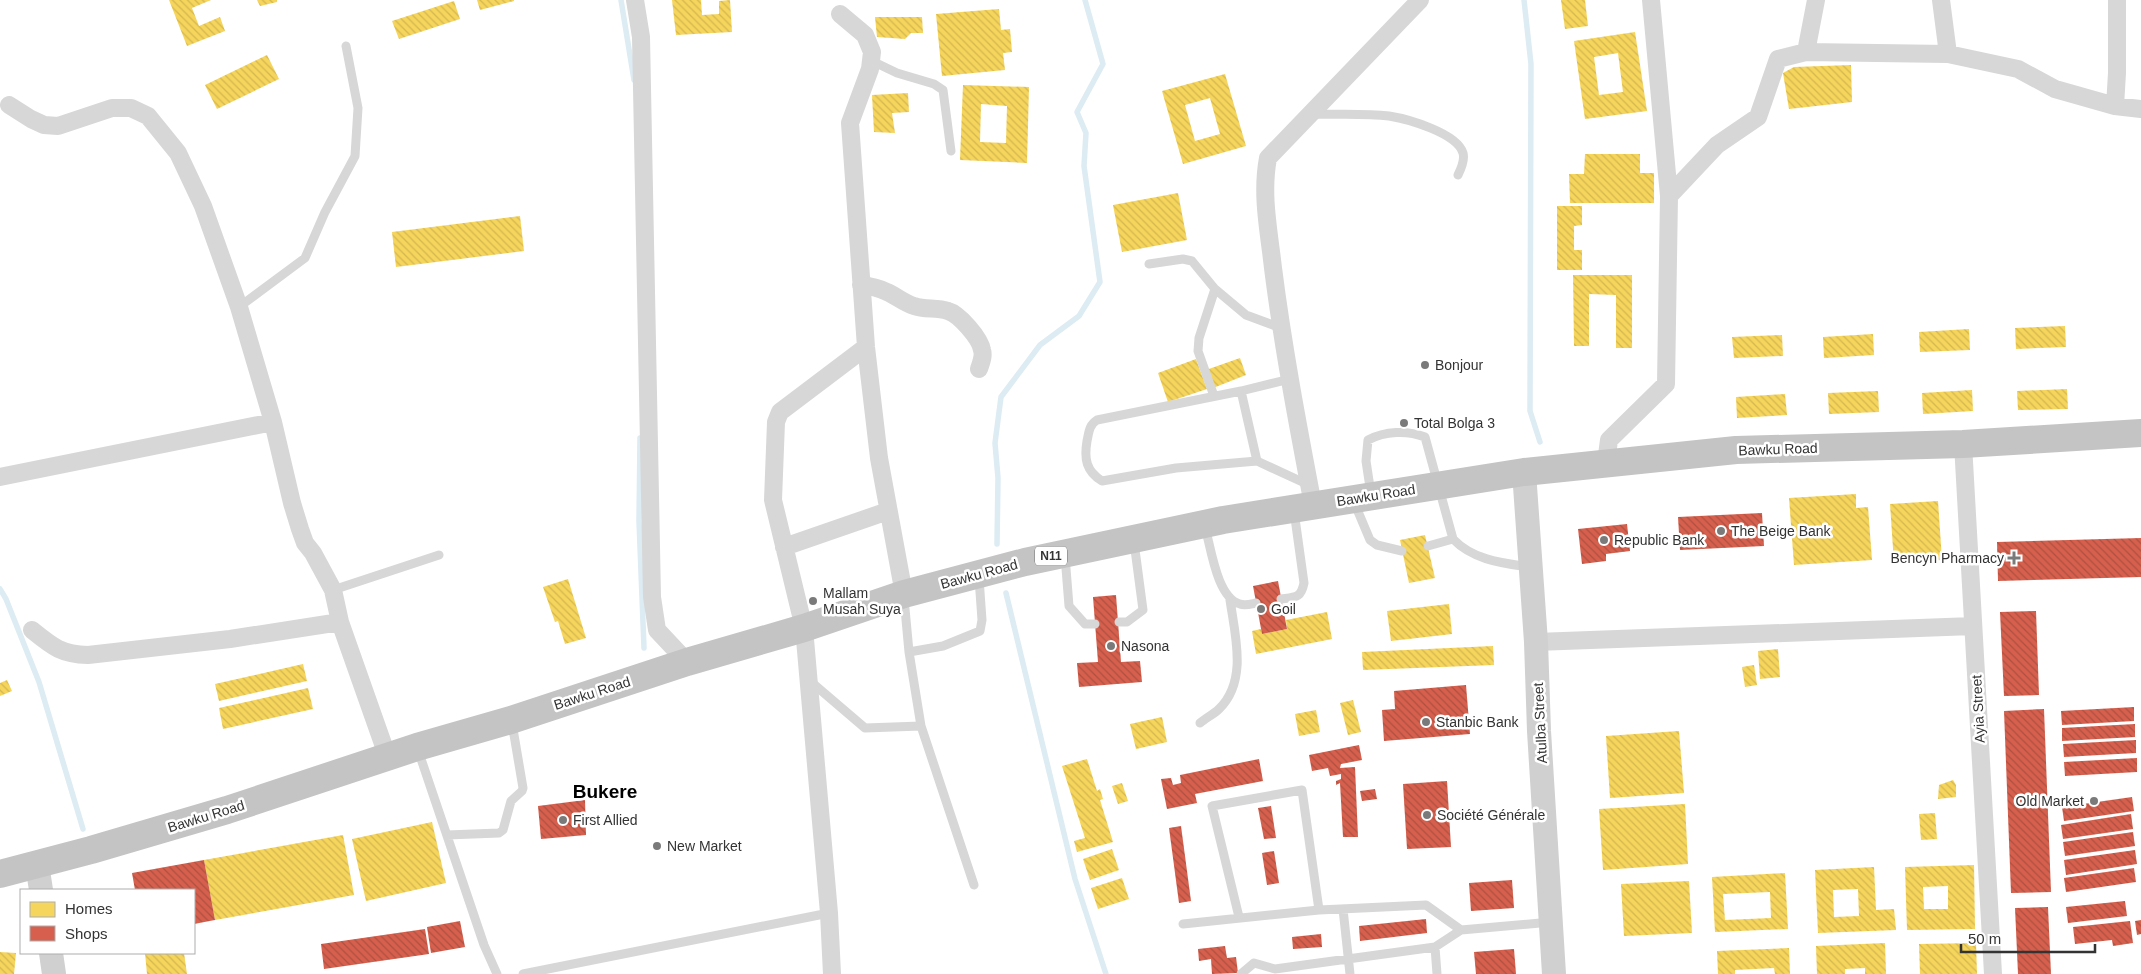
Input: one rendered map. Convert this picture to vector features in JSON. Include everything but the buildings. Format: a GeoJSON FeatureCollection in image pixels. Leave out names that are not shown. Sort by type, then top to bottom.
{"type":"FeatureCollection","features":[{"type":"Feature","properties":{"kind":"highway","name":"Bawku Road"},"geometry":{"type":"LineString","coordinates":[[0,874],[39,877],[227,810],[417,747],[511,720],[687,662],[804,628],[904,594],[978,573],[1204,524],[1305,499],[1362,497],[1524,472],[1736,450],[1963,444],[2141,432]]}},
{"type":"Feature","properties":{"kind":"street"},"geometry":{"type":"LineString","coordinates":[[635,0],[641,37],[652,597],[657,630],[687,662]]}},
{"type":"Feature","properties":{"kind":"street"},"geometry":{"type":"LineString","coordinates":[[1305,499],[1265,200],[1265,176],[1268,158],[1420,0]]}},
{"type":"Feature","properties":{"kind":"street"},"geometry":{"type":"LineString","coordinates":[[1606,463],[1608,440],[1666,384],[1670,196],[1651,0]]}},
{"type":"Feature","properties":{"kind":"street"},"geometry":{"type":"LineString","coordinates":[[1806,52],[1816,0]]}},
{"type":"Feature","properties":{"kind":"street"},"geometry":{"type":"LineString","coordinates":[[1941,0],[1948,54]]}},
{"type":"Feature","properties":{"kind":"street"},"geometry":{"type":"LineString","coordinates":[[2114,106],[2117,73],[2117,0]]}},
{"type":"Feature","properties":{"kind":"street"},"geometry":{"type":"LineString","coordinates":[[840,14],[865,35],[872,52],[872,61],[850,123],[866,348],[879,458],[904,594]]}},
{"type":"Feature","properties":{"kind":"street"},"geometry":{"type":"LineString","coordinates":[[1670,196],[1717,145],[1758,117],[1778,59],[1806,52],[1948,54],[2018,69],[2055,89],[2114,106],[2141,109]]}},
{"type":"Feature","properties":{"kind":"street"},"geometry":{"type":"LineString","coordinates":[[9,105],[44,125],[58,126],[112,108],[132,108],[148,116],[178,153],[204,206],[239,307],[273,422],[292,503],[305,543],[313,553],[333,590],[340,622],[388,758]]}},
{"type":"Feature","properties":{"kind":"street"},"geometry":{"type":"LineString","coordinates":[[861,285],[886,291],[915,307],[951,312],[966,325],[979,342],[982,350],[982,360],[979,369]]}},
{"type":"Feature","properties":{"kind":"street"},"geometry":{"type":"LineString","coordinates":[[832,974],[829,913],[804,628],[773,500],[776,422],[780,412],[866,348]]}},
{"type":"Feature","properties":{"kind":"street"},"geometry":{"type":"LineString","coordinates":[[0,477],[273,422]]}},
{"type":"Feature","properties":{"kind":"street","name":"Ayia Street"},"geometry":{"type":"LineString","coordinates":[[1963,444],[1993,974]]}},
{"type":"Feature","properties":{"kind":"street","name":"Atulba Street"},"geometry":{"type":"LineString","coordinates":[[1524,472],[1536,642],[1554,974]]}},
{"type":"Feature","properties":{"kind":"street"},"geometry":{"type":"LineString","coordinates":[[784,547],[888,511]]}},
{"type":"Feature","properties":{"kind":"street"},"geometry":{"type":"LineString","coordinates":[[32,630],[61,652],[71,655],[88,655],[230,639],[340,622]]}},
{"type":"Feature","properties":{"kind":"street"},"geometry":{"type":"LineString","coordinates":[[1536,642],[1973,626]]}},
{"type":"Feature","properties":{"kind":"street"},"geometry":{"type":"LineString","coordinates":[[51,954],[54,974]]}},
{"type":"Feature","properties":{"kind":"lane"},"geometry":{"type":"LineString","coordinates":[[239,307],[305,258],[325,212],[354,156],[358,108],[346,46]]}},
{"type":"Feature","properties":{"kind":"lane"},"geometry":{"type":"LineString","coordinates":[[872,61],[897,73],[934,84],[943,90],[951,151]]}},
{"type":"Feature","properties":{"kind":"lane"},"geometry":{"type":"LineString","coordinates":[[1311,114],[1390,116],[1417,123],[1455,140],[1463,153],[1463,165],[1458,175]]}},
{"type":"Feature","properties":{"kind":"lane"},"geometry":{"type":"LineString","coordinates":[[1149,264],[1183,259],[1192,261],[1215,289],[1246,315],[1281,328]]}},
{"type":"Feature","properties":{"kind":"lane"},"geometry":{"type":"LineString","coordinates":[[1214,396],[1198,351],[1199,338],[1215,289]]}},
{"type":"Feature","properties":{"kind":"lane"},"geometry":{"type":"LineString","coordinates":[[1257,461],[1176,468],[1102,481],[1094,476],[1087,466],[1085,455],[1090,428],[1097,420],[1241,391],[1290,378]]}},
{"type":"Feature","properties":{"kind":"lane"},"geometry":{"type":"LineString","coordinates":[[1241,391],[1257,461],[1305,499],[1304,583],[1302,592],[1297,596],[1281,599]]}},
{"type":"Feature","properties":{"kind":"lane"},"geometry":{"type":"LineString","coordinates":[[1402,551],[1377,545],[1370,540],[1362,497],[1368,440],[1380,434],[1403,432],[1425,437],[1453,539],[1460,547],[1491,561],[1530,567]]}},
{"type":"Feature","properties":{"kind":"lane"},"geometry":{"type":"LineString","coordinates":[[1200,723],[1220,709],[1232,692],[1238,670],[1230,600],[1222,588],[1204,524]]}},
{"type":"Feature","properties":{"kind":"lane"},"geometry":{"type":"LineString","coordinates":[[1119,622],[1127,622],[1143,610],[1134,539]]}},
{"type":"Feature","properties":{"kind":"lane"},"geometry":{"type":"LineString","coordinates":[[1428,546],[1453,539]]}},
{"type":"Feature","properties":{"kind":"lane"},"geometry":{"type":"LineString","coordinates":[[1064,553],[1069,606],[1085,624],[1095,624]]}},
{"type":"Feature","properties":{"kind":"lane"},"geometry":{"type":"LineString","coordinates":[[333,590],[439,555]]}},
{"type":"Feature","properties":{"kind":"lane"},"geometry":{"type":"LineString","coordinates":[[908,652],[944,646],[980,631],[982,620],[978,573]]}},
{"type":"Feature","properties":{"kind":"lane"},"geometry":{"type":"LineString","coordinates":[[904,594],[908,652],[921,726],[974,885]]}},
{"type":"Feature","properties":{"kind":"lane"},"geometry":{"type":"LineString","coordinates":[[1230,600],[1242,605],[1256,603]]}},
{"type":"Feature","properties":{"kind":"lane"},"geometry":{"type":"LineString","coordinates":[[808,680],[865,728],[921,726]]}},
{"type":"Feature","properties":{"kind":"lane"},"geometry":{"type":"LineString","coordinates":[[447,835],[499,833],[503,830],[511,801],[523,788],[511,720]]}},
{"type":"Feature","properties":{"kind":"lane"},"geometry":{"type":"LineString","coordinates":[[417,747],[484,945],[497,974]]}},
{"type":"Feature","properties":{"kind":"lane"},"geometry":{"type":"LineString","coordinates":[[1239,917],[1212,806],[1302,790],[1319,910]]}},
{"type":"Feature","properties":{"kind":"lane"},"geometry":{"type":"LineString","coordinates":[[1183,924],[1319,910],[1426,904],[1461,930]]}},
{"type":"Feature","properties":{"kind":"lane"},"geometry":{"type":"LineString","coordinates":[[1343,909],[1350,974]]}},
{"type":"Feature","properties":{"kind":"lane"},"geometry":{"type":"LineString","coordinates":[[523,974],[829,913]]}},
{"type":"Feature","properties":{"kind":"lane"},"geometry":{"type":"LineString","coordinates":[[1240,974],[1254,963],[1276,971],[1435,947],[1461,930],[1551,922]]}},
{"type":"Feature","properties":{"kind":"lane"},"geometry":{"type":"LineString","coordinates":[[1435,947],[1437,974]]}},
{"type":"Feature","properties":{"kind":"waterway"},"geometry":{"type":"LineString","coordinates":[[621,0],[634,80]]}},
{"type":"Feature","properties":{"kind":"waterway"},"geometry":{"type":"LineString","coordinates":[[997,544],[998,478],[995,443],[1001,397],[1040,345],[1079,316],[1100,282],[1084,166],[1086,133],[1077,112],[1103,64],[1085,0]]}},
{"type":"Feature","properties":{"kind":"waterway"},"geometry":{"type":"LineString","coordinates":[[1524,0],[1531,64],[1530,411],[1540,442]]}},
{"type":"Feature","properties":{"kind":"waterway"},"geometry":{"type":"LineString","coordinates":[[640,438],[639,521],[644,648]]}},
{"type":"Feature","properties":{"kind":"waterway"},"geometry":{"type":"LineString","coordinates":[[0,589],[6,599],[39,682],[83,829]]}},
{"type":"Feature","properties":{"kind":"waterway"},"geometry":{"type":"LineString","coordinates":[[1006,593],[1075,879],[1106,974]]}},
{"type":"Feature","properties":{"kind":"place","name":"Bonjour"},"geometry":{"type":"Point","coordinates":[1425,365]}},
{"type":"Feature","properties":{"kind":"place","name":"Total Bolga 3"},"geometry":{"type":"Point","coordinates":[1404,423]}},
{"type":"Feature","properties":{"kind":"place","name":"The Beige Bank"},"geometry":{"type":"Point","coordinates":[1721,531]}},
{"type":"Feature","properties":{"kind":"place","name":"Republic Bank"},"geometry":{"type":"Point","coordinates":[1604,540]}},
{"type":"Feature","properties":{"kind":"place","name":"Bencyn Pharmacy"},"geometry":{"type":"Point","coordinates":[2014,558]}},
{"type":"Feature","properties":{"kind":"place","name":"Mallam Musah Suya"},"geometry":{"type":"Point","coordinates":[813,601]}},
{"type":"Feature","properties":{"kind":"place","name":"Goil"},"geometry":{"type":"Point","coordinates":[1261,609]}},
{"type":"Feature","properties":{"kind":"place","name":"Nasona"},"geometry":{"type":"Point","coordinates":[1111,646]}},
{"type":"Feature","properties":{"kind":"place","name":"Stanbic Bank"},"geometry":{"type":"Point","coordinates":[1426,722]}},
{"type":"Feature","properties":{"kind":"place","name":"Old Market"},"geometry":{"type":"Point","coordinates":[2094,801]}},
{"type":"Feature","properties":{"kind":"place","name":"Société Générale"},"geometry":{"type":"Point","coordinates":[1427,815]}},
{"type":"Feature","properties":{"kind":"place","name":"First Allied"},"geometry":{"type":"Point","coordinates":[563,820]}},
{"type":"Feature","properties":{"kind":"place","name":"New Market"},"geometry":{"type":"Point","coordinates":[657,846]}},
{"type":"Feature","properties":{"kind":"district","name":"Bukere"},"geometry":{"type":"Point","coordinates":[605,791]}}]}
